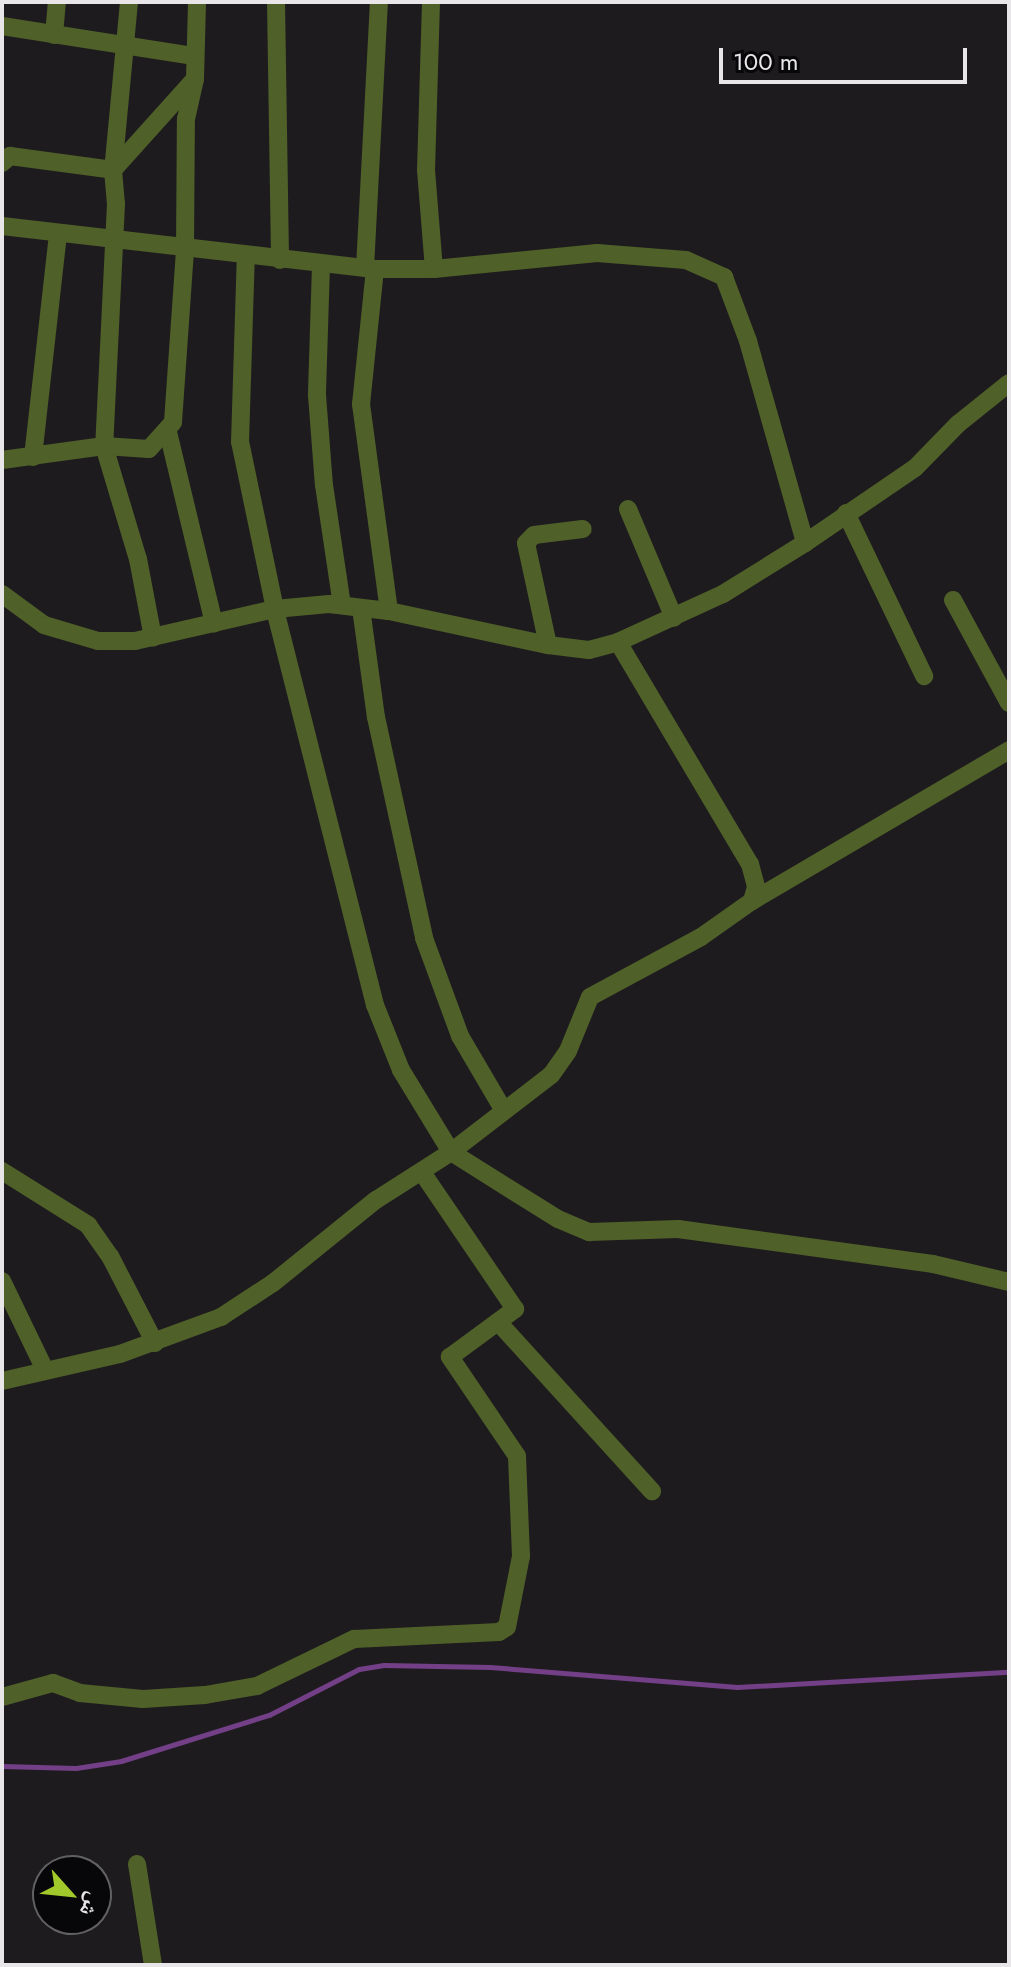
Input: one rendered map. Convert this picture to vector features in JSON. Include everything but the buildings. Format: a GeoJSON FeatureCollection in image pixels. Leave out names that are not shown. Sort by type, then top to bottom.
{"type":"FeatureCollection","features":[{"type":"Feature","properties":{"kind":"street"},"geometry":{"type":"LineString","coordinates":[[54,35],[57,2]]}},
{"type":"Feature","properties":{"kind":"street"},"geometry":{"type":"LineString","coordinates":[[129,2],[113,170],[104,446],[138,559],[153,638]]}},
{"type":"Feature","properties":{"kind":"street"},"geometry":{"type":"LineString","coordinates":[[197,2],[193,56],[195,79],[186,119],[185,249],[174,344],[174,406],[168,432],[214,624]]}},
{"type":"Feature","properties":{"kind":"street"},"geometry":{"type":"LineString","coordinates":[[276,2],[280,260]]}},
{"type":"Feature","properties":{"kind":"street"},"geometry":{"type":"LineString","coordinates":[[379,2],[370,268],[361,404],[389,611]]}},
{"type":"Feature","properties":{"kind":"street"},"geometry":{"type":"LineString","coordinates":[[431,2],[426,170],[434,269]]}},
{"type":"Feature","properties":{"kind":"street"},"geometry":{"type":"LineString","coordinates":[[2,26],[125,48],[193,56]]}},
{"type":"Feature","properties":{"kind":"street"},"geometry":{"type":"LineString","coordinates":[[113,170],[195,79]]}},
{"type":"Feature","properties":{"kind":"street"},"geometry":{"type":"LineString","coordinates":[[2,163],[10,156],[113,170]]}},
{"type":"Feature","properties":{"kind":"street"},"geometry":{"type":"LineString","coordinates":[[2,226],[321,265],[370,268],[434,269],[597,253],[686,260],[724,277],[748,341],[805,543]]}},
{"type":"Feature","properties":{"kind":"street"},"geometry":{"type":"LineString","coordinates":[[33,457],[58,234]]}},
{"type":"Feature","properties":{"kind":"street"},"geometry":{"type":"LineString","coordinates":[[246,255],[240,442],[275,609],[375,1005],[401,1070],[451,1152],[549,1214],[589,1232],[690,1231],[933,1264],[1009,1282]]}},
{"type":"Feature","properties":{"kind":"street"},"geometry":{"type":"LineString","coordinates":[[321,265],[317,395],[324,485],[342,605]]}},
{"type":"Feature","properties":{"kind":"street"},"geometry":{"type":"LineString","coordinates":[[2,594],[61,633],[116,642],[153,638],[275,609],[342,605],[389,611],[548,645],[589,650],[618,642],[674,618],[805,543],[915,468],[958,424],[1009,383]]}},
{"type":"Feature","properties":{"kind":"street"},"geometry":{"type":"LineString","coordinates":[[2,460],[104,446],[149,449],[168,432]]}},
{"type":"Feature","properties":{"kind":"street"},"geometry":{"type":"LineString","coordinates":[[628,509],[674,618]]}},
{"type":"Feature","properties":{"kind":"street"},"geometry":{"type":"LineString","coordinates":[[846,513],[924,676]]}},
{"type":"Feature","properties":{"kind":"street"},"geometry":{"type":"LineString","coordinates":[[548,645],[526,543],[534,535],[583,529]]}},
{"type":"Feature","properties":{"kind":"street"},"geometry":{"type":"LineString","coordinates":[[953,600],[1009,703]]}},
{"type":"Feature","properties":{"kind":"street"},"geometry":{"type":"LineString","coordinates":[[361,608],[376,717],[424,938],[460,1036],[504,1111]]}},
{"type":"Feature","properties":{"kind":"street"},"geometry":{"type":"LineString","coordinates":[[618,642],[750,864],[756,887],[752,901]]}},
{"type":"Feature","properties":{"kind":"street"},"geometry":{"type":"LineString","coordinates":[[2,1381],[44,1368],[99,1360],[155,1343],[246,1301],[376,1200],[451,1152],[559,1066],[590,997],[701,937],[846,841],[936,797],[1009,750]]}},
{"type":"Feature","properties":{"kind":"street"},"geometry":{"type":"LineString","coordinates":[[2,1171],[88,1225],[110,1256],[155,1343]]}},
{"type":"Feature","properties":{"kind":"street"},"geometry":{"type":"LineString","coordinates":[[2,1697],[53,1683],[80,1693],[143,1699],[205,1695],[257,1686],[354,1639],[499,1632],[507,1627],[512,1619],[521,1556],[517,1456],[450,1357],[515,1309],[422,1172]]}},
{"type":"Feature","properties":{"kind":"street"},"geometry":{"type":"LineString","coordinates":[[2,1281],[44,1368]]}},
{"type":"Feature","properties":{"kind":"street"},"geometry":{"type":"LineString","coordinates":[[498,1322],[652,1491]]}},
{"type":"Feature","properties":{"kind":"street"},"geometry":{"type":"LineString","coordinates":[[137,1864],[153,1965]]}},
{"type":"Feature","properties":{"kind":"waterway"},"geometry":{"type":"LineString","coordinates":[[2,1766],[76,1768],[121,1761],[269,1715],[359,1669],[384,1665],[490,1667],[737,1687],[1009,1672]]}}]}
